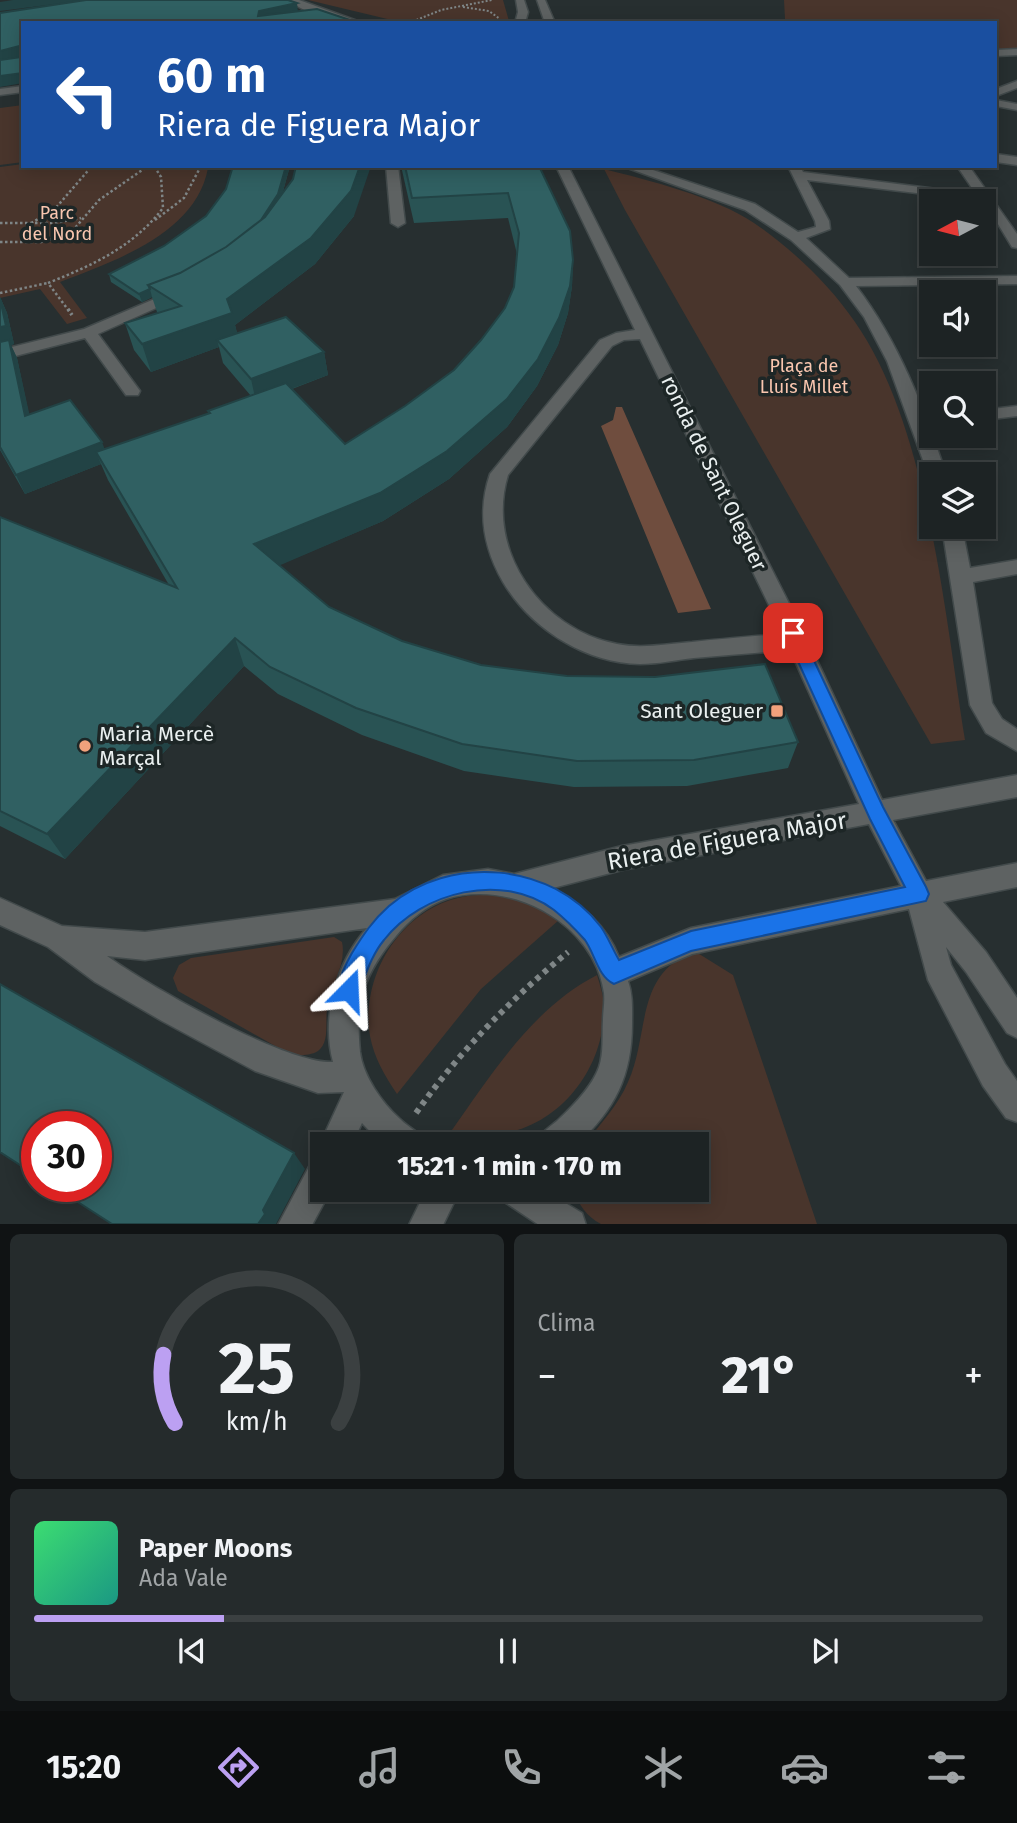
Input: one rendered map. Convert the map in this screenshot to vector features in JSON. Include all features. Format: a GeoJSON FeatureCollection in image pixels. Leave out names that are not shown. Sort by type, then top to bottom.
{"type":"FeatureCollection","features":[{"type":"Feature","properties":{"kind":"street"},"geometry":{"type":"LineString","coordinates":[[292,0],[322,13],[352,21]]}},
{"type":"Feature","properties":{"kind":"street"},"geometry":{"type":"LineString","coordinates":[[520,0],[523,12],[521,21]]}},
{"type":"Feature","properties":{"kind":"street"},"geometry":{"type":"LineString","coordinates":[[541,0],[549,21]]}},
{"type":"Feature","properties":{"kind":"street"},"geometry":{"type":"LineString","coordinates":[[300,17],[322,13]]}},
{"type":"Feature","properties":{"kind":"street"},"geometry":{"type":"LineString","coordinates":[[997,53],[1017,52]]}},
{"type":"Feature","properties":{"kind":"street"},"geometry":{"type":"LineString","coordinates":[[997,93],[1017,84]]}},
{"type":"Feature","properties":{"kind":"street"},"geometry":{"type":"LineString","coordinates":[[0,92],[21,89]]}},
{"type":"Feature","properties":{"kind":"street"},"geometry":{"type":"LineString","coordinates":[[997,103],[1017,107]]}},
{"type":"Feature","properties":{"kind":"street"},"geometry":{"type":"LineString","coordinates":[[997,158],[1017,161]]}},
{"type":"Feature","properties":{"kind":"street"},"geometry":{"type":"LineString","coordinates":[[392,168],[398,223]]}},
{"type":"Feature","properties":{"kind":"street","name":"ronda de Sant Oleguer"},"geometry":{"type":"LineString","coordinates":[[563,168],[797,641],[876,813],[919,894],[976,962],[1017,1023]]}},
{"type":"Feature","properties":{"kind":"street"},"geometry":{"type":"LineString","coordinates":[[634,168],[750,207],[796,237],[845,282],[871,316],[919,411]]}},
{"type":"Feature","properties":{"kind":"street"},"geometry":{"type":"LineString","coordinates":[[964,168],[979,189]]}},
{"type":"Feature","properties":{"kind":"street"},"geometry":{"type":"LineString","coordinates":[[796,237],[822,229],[822,222],[797,171]]}},
{"type":"Feature","properties":{"kind":"street"},"geometry":{"type":"LineString","coordinates":[[797,171],[919,192]]}},
{"type":"Feature","properties":{"kind":"street"},"geometry":{"type":"LineString","coordinates":[[996,213],[1017,244]]}},
{"type":"Feature","properties":{"kind":"street"},"geometry":{"type":"LineString","coordinates":[[845,282],[1017,280]]}},
{"type":"Feature","properties":{"kind":"street"},"geometry":{"type":"LineString","coordinates":[[0,355],[191,286]]}},
{"type":"Feature","properties":{"kind":"street"},"geometry":{"type":"LineString","coordinates":[[83,327],[132,391]]}},
{"type":"Feature","properties":{"kind":"street"},"geometry":{"type":"LineString","coordinates":[[644,334],[621,336],[606,343],[499,474],[492,493],[490,523],[496,549],[511,580],[531,606],[563,632],[602,649],[636,655],[797,641]]}},
{"type":"Feature","properties":{"kind":"street"},"geometry":{"type":"LineString","coordinates":[[996,414],[1017,411]]}},
{"type":"Feature","properties":{"kind":"street"},"geometry":{"type":"LineString","coordinates":[[954,539],[981,705],[994,726],[1017,741]]}},
{"type":"Feature","properties":{"kind":"street"},"geometry":{"type":"LineString","coordinates":[[962,577],[1017,567]]}},
{"type":"Feature","properties":{"kind":"street","name":"Riera de Figuera Major"},"geometry":{"type":"LineString","coordinates":[[520,884],[622,858],[1017,786]]}},
{"type":"Feature","properties":{"kind":"street"},"geometry":{"type":"LineString","coordinates":[[614,973],[691,941],[1017,875]]}},
{"type":"Feature","properties":{"kind":"street"},"geometry":{"type":"LineString","coordinates":[[395,1132],[357,1086],[346,1058],[344,1010],[354,971],[376,933],[398,911],[438,888],[478,880],[520,884],[559,902],[593,934],[614,973],[622,1020],[611,1076],[571,1132]]}},
{"type":"Feature","properties":{"kind":"street","name":"ronda de Sant Oleguer"},"geometry":{"type":"LineString","coordinates":[[919,894],[938,970],[993,1074],[1017,1107]]}},
{"type":"Feature","properties":{"kind":"street"},"geometry":{"type":"LineString","coordinates":[[0,911],[58,938],[105,972],[172,1012],[266,1060],[318,1078],[357,1086]]}},
{"type":"Feature","properties":{"kind":"street"},"geometry":{"type":"LineString","coordinates":[[58,938],[145,946],[398,911]]}},
{"type":"Feature","properties":{"kind":"street"},"geometry":{"type":"LineString","coordinates":[[340,1132],[357,1086]]}},
{"type":"Feature","properties":{"kind":"street"},"geometry":{"type":"LineString","coordinates":[[294,1224],[310,1195]]}},
{"type":"Feature","properties":{"kind":"street"},"geometry":{"type":"LineString","coordinates":[[425,1224],[437,1202]]}},
{"type":"Feature","properties":{"kind":"street"},"geometry":{"type":"LineString","coordinates":[[534,1202],[570,1224]]}},
{"type":"Feature","properties":{"kind":"path"},"geometry":{"type":"LineString","coordinates":[[413,21],[426,14],[455,6],[492,0]]}},
{"type":"Feature","properties":{"kind":"path"},"geometry":{"type":"LineString","coordinates":[[455,6],[489,11],[500,21]]}},
{"type":"Feature","properties":{"kind":"path"},"geometry":{"type":"LineString","coordinates":[[31,223],[54,210],[90,168]]}},
{"type":"Feature","properties":{"kind":"path"},"geometry":{"type":"LineString","coordinates":[[0,242],[60,239],[69,235],[99,200],[145,168]]}},
{"type":"Feature","properties":{"kind":"path"},"geometry":{"type":"LineString","coordinates":[[155,168],[161,177],[165,200],[155,221]]}},
{"type":"Feature","properties":{"kind":"path"},"geometry":{"type":"LineString","coordinates":[[0,293],[48,283],[125,248],[186,198],[200,168]]}},
{"type":"Feature","properties":{"kind":"path"},"geometry":{"type":"LineString","coordinates":[[0,223],[69,222],[82,218]]}},
{"type":"Feature","properties":{"kind":"path"},"geometry":{"type":"LineString","coordinates":[[48,283],[83,327]]}},
{"type":"Feature","properties":{"kind":"path"},"geometry":{"type":"LineString","coordinates":[[410,1132],[463,1051],[498,1013],[540,974],[593,934]]}},
{"type":"Feature","properties":{"kind":"green space"},"geometry":{"type":"Polygon","coordinates":[[[308,0],[503,0],[509,21],[396,21],[308,0]]]}},
{"type":"Feature","properties":{"kind":"green space"},"geometry":{"type":"Polygon","coordinates":[[[784,0],[1017,0],[1017,52],[997,53],[997,21],[785,19],[784,0]]]}},
{"type":"Feature","properties":{"kind":"green space"},"geometry":{"type":"Polygon","coordinates":[[[21,105],[21,162],[0,165],[0,108],[21,105]]]}},
{"type":"Feature","properties":{"kind":"green space","name":"Parc del Nord"},"geometry":{"type":"Polygon","coordinates":[[[21,164],[21,168],[208,168],[200,191],[187,211],[170,228],[127,254],[60,282],[87,318],[67,324],[40,289],[0,298],[0,167],[21,164]]]}},
{"type":"Feature","properties":{"kind":"green space","name":"Plaça de Lluís Millet"},"geometry":{"type":"Polygon","coordinates":[[[604,169],[661,184],[721,205],[754,223],[782,244],[834,294],[855,322],[880,365],[917,467],[919,539],[933,539],[965,740],[931,744],[604,169]]]}},
{"type":"Feature","properties":{"kind":"green space"},"geometry":{"type":"Polygon","coordinates":[[[489,894],[526,902],[559,920],[481,989],[397,1094],[380,1066],[370,1036],[369,1013],[379,969],[389,948],[403,930],[420,915],[440,904],[462,897],[489,894]]]}},
{"type":"Feature","properties":{"kind":"green space"},"geometry":{"type":"Polygon","coordinates":[[[334,937],[342,942],[342,959],[329,1001],[324,1042],[318,1051],[312,1054],[291,1055],[178,991],[173,978],[179,965],[191,958],[334,937]]]}},
{"type":"Feature","properties":{"kind":"green space"},"geometry":{"type":"Polygon","coordinates":[[[696,952],[733,975],[817,1224],[601,1224],[591,1218],[579,1202],[709,1202],[709,1132],[595,1132],[628,1082],[653,989],[662,974],[676,961],[696,952]]]}},
{"type":"Feature","properties":{"kind":"green space"},"geometry":{"type":"Polygon","coordinates":[[[597,975],[604,1003],[602,1031],[595,1055],[570,1096],[532,1125],[509,1132],[452,1130],[516,1043],[553,1005],[597,975]]]}},
{"type":"Feature","properties":{"kind":"shaded area"},"geometry":{"type":"Polygon","coordinates":[[[616,407],[622,407],[711,609],[678,613],[601,426],[613,420],[616,407]]]}},
{"type":"Feature","properties":{"kind":"building"},"geometry":{"type":"Polygon","coordinates":[[[86,0],[288,0],[297,3],[259,11],[258,16],[317,9],[353,21],[21,21],[21,48],[19,46],[0,51],[0,13],[86,0]]]}},
{"type":"Feature","properties":{"kind":"building"},"geometry":{"type":"Polygon","coordinates":[[[21,57],[21,73],[0,76],[0,60],[21,57]]]}},
{"type":"Feature","properties":{"kind":"building"},"geometry":{"type":"Polygon","coordinates":[[[232,168],[285,168],[278,194],[261,220],[226,247],[180,273],[148,285],[150,289],[139,294],[109,274],[164,246],[206,216],[226,189],[232,168]]]}},
{"type":"Feature","properties":{"kind":"building"},"geometry":{"type":"Polygon","coordinates":[[[296,168],[359,168],[351,191],[311,238],[227,299],[232,313],[142,344],[125,323],[181,306],[148,285],[180,273],[226,247],[265,217],[293,179],[296,168]]]}},
{"type":"Feature","properties":{"kind":"building"},"geometry":{"type":"Polygon","coordinates":[[[405,168],[540,168],[570,231],[573,260],[570,286],[559,318],[538,359],[507,399],[447,451],[380,493],[254,544],[329,607],[402,641],[481,665],[567,676],[655,677],[765,664],[798,742],[694,760],[577,761],[462,744],[356,708],[270,667],[235,638],[47,834],[0,811],[0,517],[177,588],[96,452],[210,413],[208,411],[286,383],[345,444],[405,406],[454,370],[505,308],[514,287],[519,233],[508,193],[412,198],[405,168]]]}},
{"type":"Feature","properties":{"kind":"building"},"geometry":{"type":"Polygon","coordinates":[[[0,299],[6,326],[0,327],[0,299]]]}},
{"type":"Feature","properties":{"kind":"building"},"geometry":{"type":"Polygon","coordinates":[[[286,317],[324,352],[251,379],[217,340],[286,317]]]}},
{"type":"Feature","properties":{"kind":"building"},"geometry":{"type":"Polygon","coordinates":[[[9,340],[25,416],[70,400],[102,442],[16,475],[0,447],[0,342],[9,340]]]}},
{"type":"Feature","properties":{"kind":"building"},"geometry":{"type":"Polygon","coordinates":[[[0,984],[294,1153],[258,1224],[112,1224],[78,1202],[112,1202],[112,1111],[21,1111],[21,1166],[0,1152],[0,984]]]}},
{"type":"Feature","properties":{"kind":"place","name":"Sant Oleguer"},"geometry":{"type":"Point","coordinates":[777,711]}},
{"type":"Feature","properties":{"kind":"place","name":"Maria Mercè Marçal"},"geometry":{"type":"Point","coordinates":[85,746]}},
{"type":"Feature","properties":{"kind":"route"},"geometry":{"type":"LineString","coordinates":[[349,990],[354,971],[376,933],[398,911],[438,888],[478,880],[520,884],[559,902],[593,934],[614,973],[691,941],[919,894],[876,813],[793,633]]}}]}
